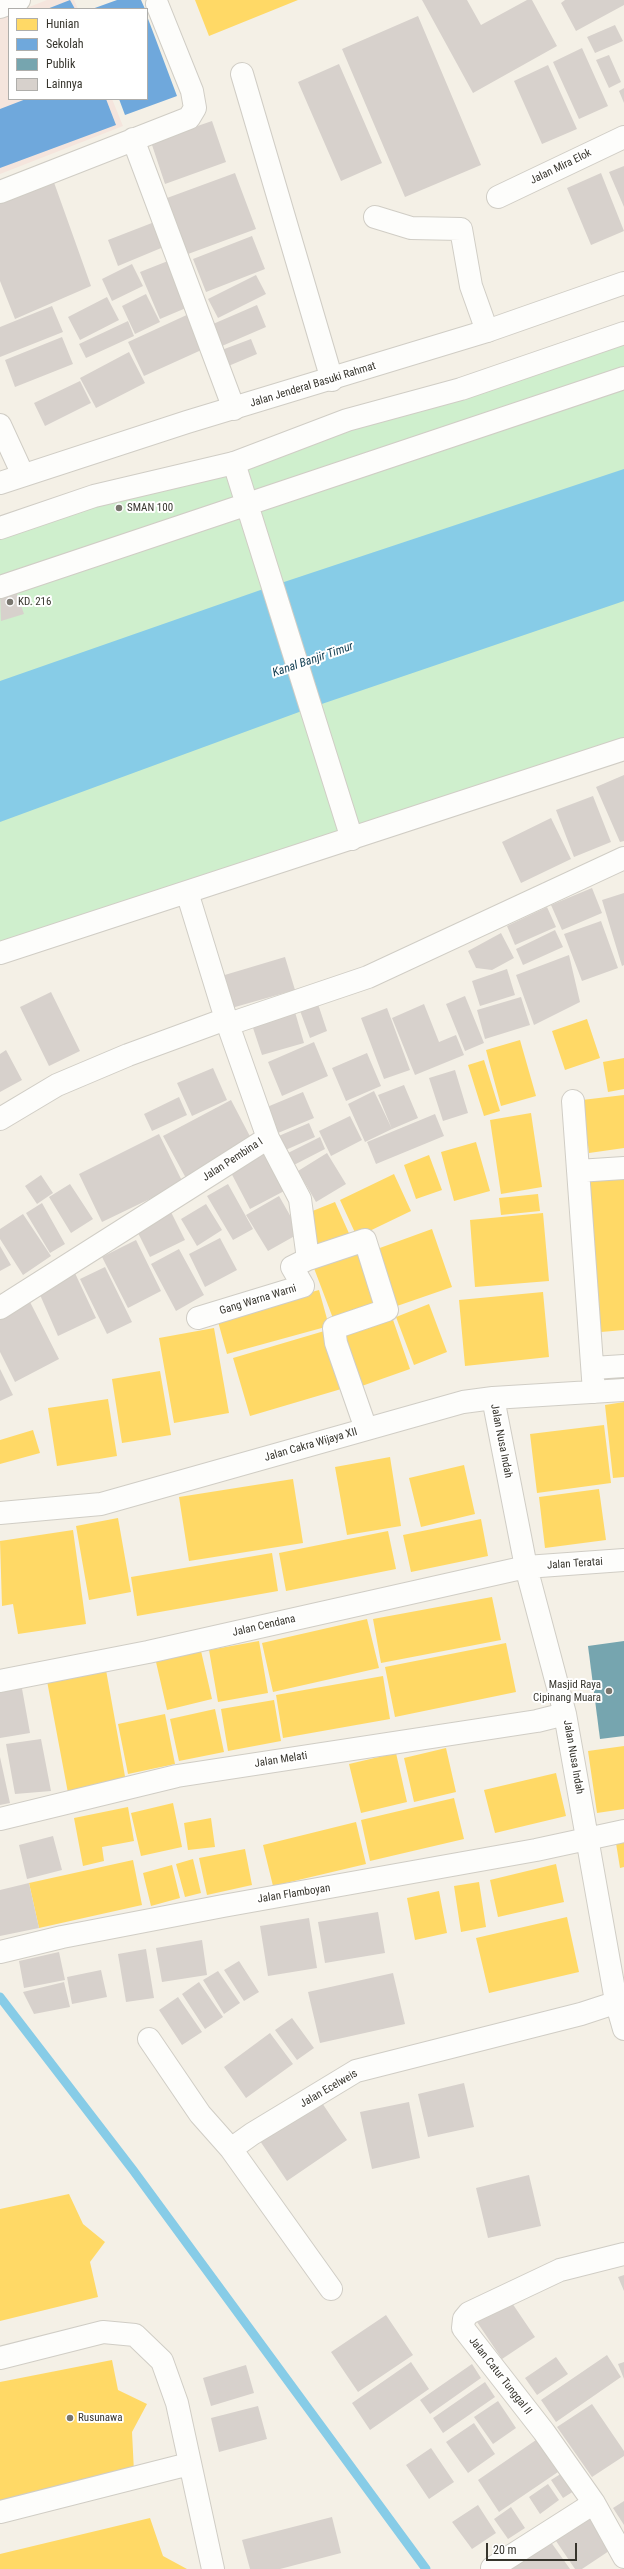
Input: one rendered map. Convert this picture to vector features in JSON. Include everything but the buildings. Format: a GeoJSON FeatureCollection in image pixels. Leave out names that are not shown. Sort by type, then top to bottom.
{"type":"FeatureCollection","features":[{"type":"Feature","properties":{"kind":"street"},"geometry":{"type":"LineString","coordinates":[[0,7],[19,0]]}},
{"type":"Feature","properties":{"kind":"street"},"geometry":{"type":"LineString","coordinates":[[0,192],[189,118],[195,108],[192,91],[157,4]]}},
{"type":"Feature","properties":{"kind":"street"},"geometry":{"type":"LineString","coordinates":[[242,74],[332,380]]}},
{"type":"Feature","properties":{"kind":"street","name":"Jalan Mira Elok"},"geometry":{"type":"LineString","coordinates":[[498,197],[624,136]]}},
{"type":"Feature","properties":{"kind":"street"},"geometry":{"type":"LineString","coordinates":[[133,139],[234,409]]}},
{"type":"Feature","properties":{"kind":"street"},"geometry":{"type":"LineString","coordinates":[[375,217],[411,228],[461,229],[471,286],[487,331]]}},
{"type":"Feature","properties":{"kind":"street","name":"Jalan Jenderal Basuki Rahmat"},"geometry":{"type":"LineString","coordinates":[[0,483],[487,331],[624,283]]}},
{"type":"Feature","properties":{"kind":"street"},"geometry":{"type":"LineString","coordinates":[[0,528],[94,496],[234,463],[347,420],[461,389],[624,333]]}},
{"type":"Feature","properties":{"kind":"street"},"geometry":{"type":"LineString","coordinates":[[0,587],[216,517],[624,378]]}},
{"type":"Feature","properties":{"kind":"street"},"geometry":{"type":"LineString","coordinates":[[0,426],[23,475]]}},
{"type":"Feature","properties":{"kind":"street"},"geometry":{"type":"LineString","coordinates":[[234,463],[349,830]]}},
{"type":"Feature","properties":{"kind":"street"},"geometry":{"type":"LineString","coordinates":[[0,953],[187,892],[349,830],[624,749]]}},
{"type":"Feature","properties":{"kind":"street"},"geometry":{"type":"LineString","coordinates":[[0,1119],[57,1085],[128,1055],[368,976],[624,858]]}},
{"type":"Feature","properties":{"kind":"street","name":"Jalan Pembina I"},"geometry":{"type":"LineString","coordinates":[[0,1308],[268,1138],[228,1021],[187,892]]}},
{"type":"Feature","properties":{"kind":"street"},"geometry":{"type":"LineString","coordinates":[[573,1101],[594,1392]]}},
{"type":"Feature","properties":{"kind":"street"},"geometry":{"type":"LineString","coordinates":[[268,1138],[300,1199],[308,1259]]}},
{"type":"Feature","properties":{"kind":"street"},"geometry":{"type":"LineString","coordinates":[[578,1171],[624,1168]]}},
{"type":"Feature","properties":{"kind":"street","name":"Gang Warna Warni"},"geometry":{"type":"LineString","coordinates":[[198,1318],[303,1286],[292,1267],[308,1259],[365,1240],[387,1310],[334,1328],[336,1343],[366,1429]]}},
{"type":"Feature","properties":{"kind":"street"},"geometry":{"type":"LineString","coordinates":[[593,1368],[624,1366]]}},
{"type":"Feature","properties":{"kind":"street","name":"Jalan Cakra Wijaya XII"},"geometry":{"type":"LineString","coordinates":[[0,1513],[101,1504],[463,1402],[493,1398],[624,1390]]}},
{"type":"Feature","properties":{"kind":"street","name":"Jalan Nusa Indah"},"geometry":{"type":"LineString","coordinates":[[493,1398],[526,1567],[565,1714],[620,2000],[624,2029]]}},
{"type":"Feature","properties":{"kind":"street","name":"Jalan Teratai"},"geometry":{"type":"LineString","coordinates":[[526,1567],[624,1560]]}},
{"type":"Feature","properties":{"kind":"street","name":"Jalan Cendana"},"geometry":{"type":"LineString","coordinates":[[0,1681],[148,1652],[526,1567]]}},
{"type":"Feature","properties":{"kind":"street","name":"Jalan Melati"},"geometry":{"type":"LineString","coordinates":[[0,1819],[177,1776],[537,1721],[565,1714]]}},
{"type":"Feature","properties":{"kind":"street","name":"Jalan Flamboyan"},"geometry":{"type":"LineString","coordinates":[[5,1951],[62,1937],[624,1831]]}},
{"type":"Feature","properties":{"kind":"street","name":"Jalan Ecelweis"},"geometry":{"type":"LineString","coordinates":[[231,2150],[252,2134],[356,2071],[581,2014],[620,2000]]}},
{"type":"Feature","properties":{"kind":"street"},"geometry":{"type":"LineString","coordinates":[[149,2039],[200,2114],[231,2150],[331,2289]]}},
{"type":"Feature","properties":{"kind":"street","name":"Jalan Catur Tunggal II"},"geometry":{"type":"LineString","coordinates":[[624,2254],[560,2270],[469,2313],[464,2319],[463,2328],[544,2432],[594,2503],[624,2557]]}},
{"type":"Feature","properties":{"kind":"street"},"geometry":{"type":"LineString","coordinates":[[0,2358],[102,2332],[135,2335],[162,2361],[177,2403],[189,2464],[214,2569]]}},
{"type":"Feature","properties":{"kind":"street"},"geometry":{"type":"LineString","coordinates":[[0,2512],[189,2464]]}},
{"type":"Feature","properties":{"kind":"street"},"geometry":{"type":"LineString","coordinates":[[492,2568],[594,2503]]}},
{"type":"Feature","properties":{"kind":"shaded area"},"geometry":{"type":"Polygon","coordinates":[[[47,0],[74,0],[78,8],[27,8],[47,0]]]}},
{"type":"Feature","properties":{"kind":"shaded area"},"geometry":{"type":"Polygon","coordinates":[[[8,15],[8,100],[112,100],[123,126],[0,174],[0,18],[8,15]]]}},
{"type":"Feature","properties":{"kind":"green space"},"geometry":{"type":"Polygon","coordinates":[[[624,333],[624,749],[0,953],[0,528],[624,333]]]}},
{"type":"Feature","properties":{"kind":"water","name":"Kanal Banjir Timur"},"geometry":{"type":"Polygon","coordinates":[[[624,469],[624,601],[310,708],[0,822],[0,681],[272,586],[624,469]]]}},
{"type":"Feature","properties":{"kind":"waterway"},"geometry":{"type":"LineString","coordinates":[[0,1997],[133,2170],[426,2569]]}},
{"type":"Feature","properties":{"kind":"place","name":"SMAN 100"},"geometry":{"type":"Point","coordinates":[119,508]}},
{"type":"Feature","properties":{"kind":"place","name":"KD. 216"},"geometry":{"type":"Point","coordinates":[10,602]}},
{"type":"Feature","properties":{"kind":"place","name":"Masjid Raya Cipinang Muara"},"geometry":{"type":"Point","coordinates":[609,1691]}},
{"type":"Feature","properties":{"kind":"place","name":"Rusunawa"},"geometry":{"type":"Point","coordinates":[70,2418]}}]}
